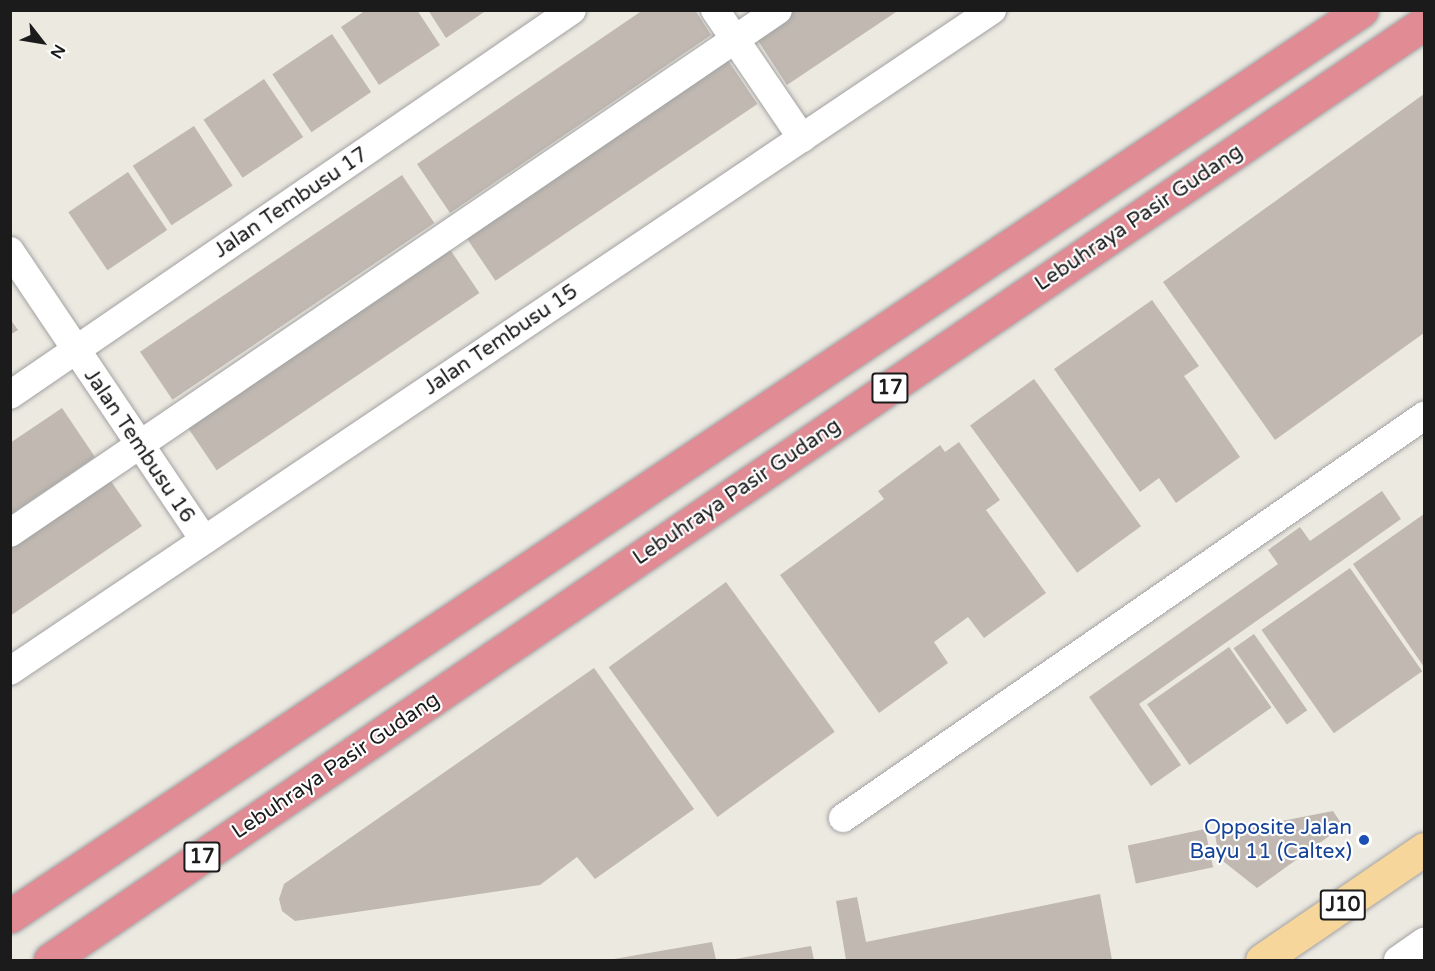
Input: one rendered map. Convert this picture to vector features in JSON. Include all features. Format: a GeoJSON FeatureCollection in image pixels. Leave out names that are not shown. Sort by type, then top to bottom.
{"type":"FeatureCollection","features":[{"type":"Feature","properties":{"kind":"highway","name":"17"},"geometry":{"type":"LineString","coordinates":[[10,916],[1362,10]]}},
{"type":"Feature","properties":{"kind":"highway","name":"Lebuhraya Pasir Gudang"},"geometry":{"type":"LineString","coordinates":[[50,960],[1425,23]]}},
{"type":"Feature","properties":{"kind":"main road","name":"J10"},"geometry":{"type":"LineString","coordinates":[[1262,960],[1425,849]]}},
{"type":"Feature","properties":{"kind":"street","name":"Jalan Tembusu 17"},"geometry":{"type":"LineString","coordinates":[[10,395],[573,10]]}},
{"type":"Feature","properties":{"kind":"street"},"geometry":{"type":"LineString","coordinates":[[716,10],[802,138]]}},
{"type":"Feature","properties":{"kind":"street"},"geometry":{"type":"LineString","coordinates":[[10,533],[778,10]]}},
{"type":"Feature","properties":{"kind":"street","name":"Jalan Tembusu 15"},"geometry":{"type":"LineString","coordinates":[[10,671],[992,10]]}},
{"type":"Feature","properties":{"kind":"street","name":"Jalan Tembusu 16"},"geometry":{"type":"LineString","coordinates":[[10,251],[74,351],[204,540]]}},
{"type":"Feature","properties":{"kind":"street"},"geometry":{"type":"LineString","coordinates":[[843,818],[1425,416]]}},
{"type":"Feature","properties":{"kind":"street"},"geometry":{"type":"LineString","coordinates":[[1398,960],[1425,942]]}},
{"type":"Feature","properties":{"kind":"building"},"geometry":{"type":"Polygon","coordinates":[[[366,10],[417,10],[440,45],[379,85],[341,27],[366,10]]]}},
{"type":"Feature","properties":{"kind":"building"},"geometry":{"type":"Polygon","coordinates":[[[428,10],[487,10],[446,38],[428,10]]]}},
{"type":"Feature","properties":{"kind":"building"},"geometry":{"type":"Polygon","coordinates":[[[643,10],[695,10],[711,35],[450,213],[417,164],[643,10]]]}},
{"type":"Feature","properties":{"kind":"building"},"geometry":{"type":"Polygon","coordinates":[[[794,10],[899,10],[787,85],[755,36],[794,10]]]}},
{"type":"Feature","properties":{"kind":"building"},"geometry":{"type":"Polygon","coordinates":[[[332,34],[371,92],[311,132],[272,74],[332,34]]]}},
{"type":"Feature","properties":{"kind":"building"},"geometry":{"type":"Polygon","coordinates":[[[725,56],[757,104],[495,281],[463,233],[725,56]]]}},
{"type":"Feature","properties":{"kind":"building"},"geometry":{"type":"Polygon","coordinates":[[[264,79],[303,137],[243,178],[203,120],[264,79]]]}},
{"type":"Feature","properties":{"kind":"building"},"geometry":{"type":"Polygon","coordinates":[[[1424,94],[1424,333],[1275,440],[1163,282],[1424,94]]]}},
{"type":"Feature","properties":{"kind":"building"},"geometry":{"type":"Polygon","coordinates":[[[194,126],[233,186],[171,225],[133,166],[194,126]]]}},
{"type":"Feature","properties":{"kind":"building"},"geometry":{"type":"Polygon","coordinates":[[[128,172],[167,230],[107,270],[68,212],[128,172]]]}},
{"type":"Feature","properties":{"kind":"building"},"geometry":{"type":"Polygon","coordinates":[[[402,175],[434,223],[172,400],[140,352],[402,175]]]}},
{"type":"Feature","properties":{"kind":"building"},"geometry":{"type":"Polygon","coordinates":[[[447,245],[479,293],[217,470],[184,422],[447,245]]]}},
{"type":"Feature","properties":{"kind":"building"},"geometry":{"type":"Polygon","coordinates":[[[1152,300],[1199,366],[1184,376],[1240,457],[1176,503],[1159,478],[1140,492],[1054,369],[1152,300]]]}},
{"type":"Feature","properties":{"kind":"building"},"geometry":{"type":"Polygon","coordinates":[[[10,319],[18,330],[10,335],[10,319]]]}},
{"type":"Feature","properties":{"kind":"building"},"geometry":{"type":"Polygon","coordinates":[[[1034,379],[1141,526],[1077,573],[970,425],[1034,379]]]}},
{"type":"Feature","properties":{"kind":"building"},"geometry":{"type":"Polygon","coordinates":[[[62,408],[95,457],[10,515],[10,443],[62,408]]]}},
{"type":"Feature","properties":{"kind":"building"},"geometry":{"type":"Polygon","coordinates":[[[959,442],[1000,500],[986,510],[1046,593],[984,638],[968,617],[934,642],[948,663],[879,713],[780,575],[884,499],[878,491],[940,445],[945,452],[959,442]]]}},
{"type":"Feature","properties":{"kind":"building"},"geometry":{"type":"Polygon","coordinates":[[[108,477],[142,526],[10,616],[10,544],[108,477]]]}},
{"type":"Feature","properties":{"kind":"building"},"geometry":{"type":"Polygon","coordinates":[[[1382,491],[1401,519],[1139,704],[1181,765],[1151,786],[1089,697],[1278,564],[1268,550],[1300,527],[1310,541],[1382,491]]]}},
{"type":"Feature","properties":{"kind":"building"},"geometry":{"type":"Polygon","coordinates":[[[1424,514],[1424,667],[1353,564],[1424,514]]]}},
{"type":"Feature","properties":{"kind":"building"},"geometry":{"type":"Polygon","coordinates":[[[1350,568],[1422,671],[1334,733],[1262,630],[1350,568]]]}},
{"type":"Feature","properties":{"kind":"building"},"geometry":{"type":"Polygon","coordinates":[[[726,582],[835,732],[717,817],[609,667],[726,582]]]}},
{"type":"Feature","properties":{"kind":"building"},"geometry":{"type":"Polygon","coordinates":[[[1254,634],[1307,710],[1287,725],[1234,648],[1254,634]]]}},
{"type":"Feature","properties":{"kind":"building"},"geometry":{"type":"Polygon","coordinates":[[[1229,647],[1271,708],[1190,765],[1147,704],[1229,647]]]}},
{"type":"Feature","properties":{"kind":"building"},"geometry":{"type":"Polygon","coordinates":[[[594,668],[694,809],[595,879],[577,857],[540,885],[295,921],[282,911],[279,899],[284,884],[594,668]]]}},
{"type":"Feature","properties":{"kind":"building"},"geometry":{"type":"Polygon","coordinates":[[[1333,811],[1343,826],[1257,888],[1219,858],[1215,834],[1333,811]]]}},
{"type":"Feature","properties":{"kind":"building"},"geometry":{"type":"Polygon","coordinates":[[[1205,829],[1213,867],[1136,884],[1128,845],[1205,829]]]}},
{"type":"Feature","properties":{"kind":"building"},"geometry":{"type":"Polygon","coordinates":[[[1100,894],[1112,960],[846,960],[836,901],[857,897],[866,942],[1100,894]]]}},
{"type":"Feature","properties":{"kind":"building"},"geometry":{"type":"Polygon","coordinates":[[[712,942],[716,960],[614,960],[614,959],[712,942]]]}},
{"type":"Feature","properties":{"kind":"building"},"geometry":{"type":"Polygon","coordinates":[[[811,946],[814,960],[735,960],[735,959],[811,946]]]}},
{"type":"Feature","properties":{"kind":"place","name":"Opposite Jalan Bayu 11 (Caltex)"},"geometry":{"type":"Point","coordinates":[1364,840]}}]}
